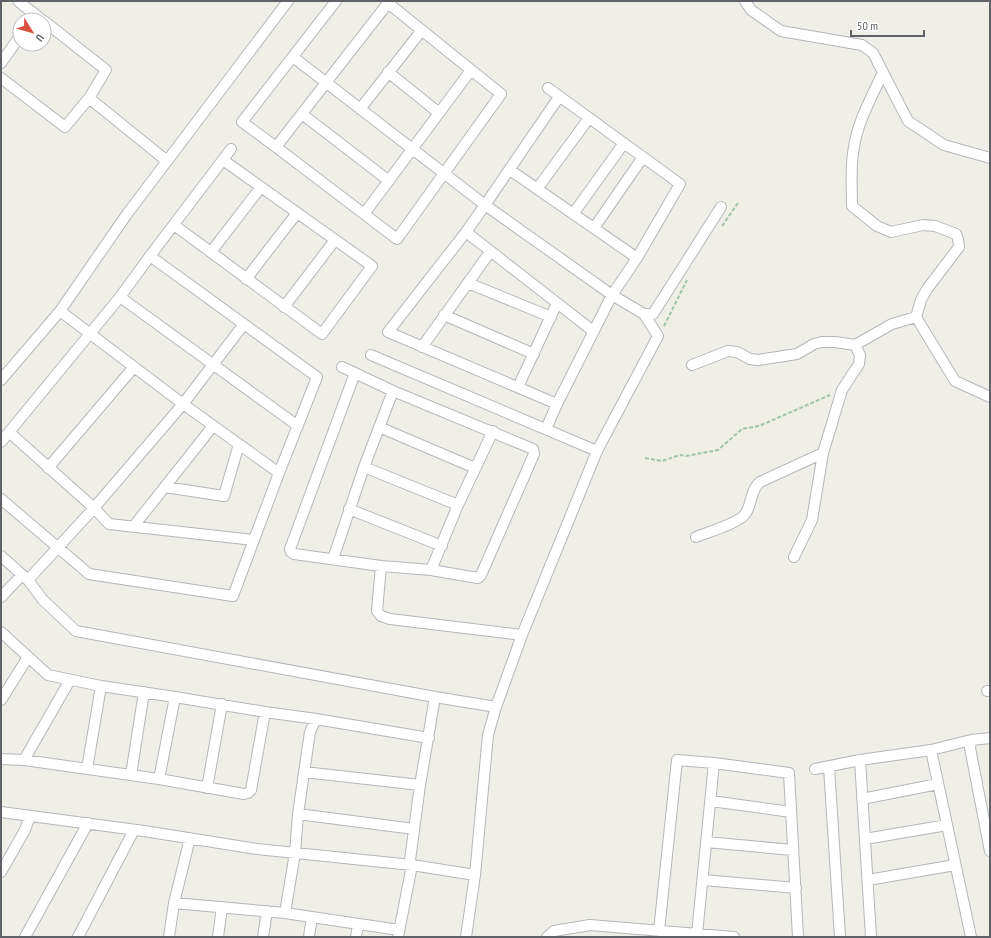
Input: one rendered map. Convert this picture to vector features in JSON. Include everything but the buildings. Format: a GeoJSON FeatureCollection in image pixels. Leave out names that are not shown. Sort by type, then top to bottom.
{"type":"FeatureCollection","features":[{"type":"Feature","properties":{"kind":"street"},"geometry":{"type":"LineString","coordinates":[[18,1],[30,12]]}},
{"type":"Feature","properties":{"kind":"street"},"geometry":{"type":"LineString","coordinates":[[1,380],[60,311],[128,214],[288,1]]}},
{"type":"Feature","properties":{"kind":"street"},"geometry":{"type":"LineString","coordinates":[[276,147],[387,2],[501,94],[397,239],[242,122],[336,1]]}},
{"type":"Feature","properties":{"kind":"street"},"geometry":{"type":"LineString","coordinates":[[745,1],[751,10],[782,31],[862,45],[868,48],[873,53],[908,121],[944,145],[990,158]]}},
{"type":"Feature","properties":{"kind":"street"},"geometry":{"type":"LineString","coordinates":[[1,78],[66,127],[88,98],[106,70],[52,30]]}},
{"type":"Feature","properties":{"kind":"street"},"geometry":{"type":"LineString","coordinates":[[360,109],[422,30]]}},
{"type":"Feature","properties":{"kind":"street"},"geometry":{"type":"LineString","coordinates":[[1,63],[12,47]]}},
{"type":"Feature","properties":{"kind":"street"},"geometry":{"type":"LineString","coordinates":[[293,57],[485,205],[612,295],[644,314],[658,336],[597,451],[522,635],[496,707],[488,735],[475,875],[466,937]]}},
{"type":"Feature","properties":{"kind":"street"},"geometry":{"type":"LineString","coordinates":[[364,214],[471,70]]}},
{"type":"Feature","properties":{"kind":"street"},"geometry":{"type":"LineString","coordinates":[[388,72],[439,113]]}},
{"type":"Feature","properties":{"kind":"street"},"geometry":{"type":"LineString","coordinates":[[883,72],[861,121],[854,146],[851,170],[852,206],[877,226],[891,232],[923,225],[935,226],[956,234],[959,246],[927,289],[921,300],[916,317],[956,381],[990,397]]}},
{"type":"Feature","properties":{"kind":"street"},"geometry":{"type":"LineString","coordinates":[[546,429],[556,404],[612,295],[680,184],[548,88]]}},
{"type":"Feature","properties":{"kind":"street"},"geometry":{"type":"LineString","coordinates":[[556,404],[388,332],[466,232],[559,97]]}},
{"type":"Feature","properties":{"kind":"street"},"geometry":{"type":"LineString","coordinates":[[88,98],[167,161]]}},
{"type":"Feature","properties":{"kind":"street"},"geometry":{"type":"LineString","coordinates":[[302,114],[389,181]]}},
{"type":"Feature","properties":{"kind":"street"},"geometry":{"type":"LineString","coordinates":[[537,189],[589,118]]}},
{"type":"Feature","properties":{"kind":"street"},"geometry":{"type":"LineString","coordinates":[[573,214],[624,144]]}},
{"type":"Feature","properties":{"kind":"street"},"geometry":{"type":"LineString","coordinates":[[1,442],[91,334],[231,149]]}},
{"type":"Feature","properties":{"kind":"street"},"geometry":{"type":"LineString","coordinates":[[594,228],[643,157]]}},
{"type":"Feature","properties":{"kind":"street"},"geometry":{"type":"LineString","coordinates":[[174,225],[322,334],[372,266],[223,160]]}},
{"type":"Feature","properties":{"kind":"street"},"geometry":{"type":"LineString","coordinates":[[510,170],[636,258]]}},
{"type":"Feature","properties":{"kind":"street"},"geometry":{"type":"LineString","coordinates":[[211,252],[261,187]]}},
{"type":"Feature","properties":{"kind":"street"},"geometry":{"type":"LineString","coordinates":[[644,314],[653,314],[721,207]]}},
{"type":"Feature","properties":{"kind":"street"},"geometry":{"type":"LineString","coordinates":[[246,279],[297,213]]}},
{"type":"Feature","properties":{"kind":"street"},"geometry":{"type":"LineString","coordinates":[[466,232],[593,331]]}},
{"type":"Feature","properties":{"kind":"street"},"geometry":{"type":"LineString","coordinates":[[284,307],[335,240]]}},
{"type":"Feature","properties":{"kind":"street"},"geometry":{"type":"LineString","coordinates":[[422,347],[490,252]]}},
{"type":"Feature","properties":{"kind":"street"},"geometry":{"type":"LineString","coordinates":[[1,499],[89,574],[233,596],[317,377],[150,256]]}},
{"type":"Feature","properties":{"kind":"street"},"geometry":{"type":"LineString","coordinates":[[468,283],[551,317]]}},
{"type":"Feature","properties":{"kind":"street"},"geometry":{"type":"LineString","coordinates":[[120,297],[298,426]]}},
{"type":"Feature","properties":{"kind":"street"},"geometry":{"type":"LineString","coordinates":[[518,388],[557,304]]}},
{"type":"Feature","properties":{"kind":"street"},"geometry":{"type":"LineString","coordinates":[[60,311],[183,404],[279,473]]}},
{"type":"Feature","properties":{"kind":"street"},"geometry":{"type":"LineString","coordinates":[[444,315],[534,354]]}},
{"type":"Feature","properties":{"kind":"street"},"geometry":{"type":"LineString","coordinates":[[692,365],[728,351],[737,352],[750,359],[758,360],[797,354],[814,344],[822,342],[855,345],[892,324],[916,317]]}},
{"type":"Feature","properties":{"kind":"street"},"geometry":{"type":"LineString","coordinates":[[1,597],[57,548],[94,508],[183,404],[244,324]]}},
{"type":"Feature","properties":{"kind":"street"},"geometry":{"type":"LineString","coordinates":[[794,556],[812,520],[823,453],[842,390],[859,364],[860,355],[855,345]]}},
{"type":"Feature","properties":{"kind":"street"},"geometry":{"type":"LineString","coordinates":[[371,355],[597,451]]}},
{"type":"Feature","properties":{"kind":"street"},"geometry":{"type":"LineString","coordinates":[[48,468],[134,367]]}},
{"type":"Feature","properties":{"kind":"street"},"geometry":{"type":"LineString","coordinates":[[342,367],[356,373],[393,391],[534,449],[534,454],[531,461],[478,578],[431,570],[381,566],[294,554],[290,552],[356,373]]}},
{"type":"Feature","properties":{"kind":"street"},"geometry":{"type":"LineString","coordinates":[[333,559],[364,467],[393,391]]}},
{"type":"Feature","properties":{"kind":"street"},"geometry":{"type":"LineString","coordinates":[[133,527],[213,426]]}},
{"type":"Feature","properties":{"kind":"street"},"geometry":{"type":"LineString","coordinates":[[379,427],[475,468]]}},
{"type":"Feature","properties":{"kind":"street"},"geometry":{"type":"LineString","coordinates":[[431,570],[458,505],[492,431]]}},
{"type":"Feature","properties":{"kind":"street"},"geometry":{"type":"LineString","coordinates":[[9,432],[94,508],[109,524],[254,540]]}},
{"type":"Feature","properties":{"kind":"street"},"geometry":{"type":"LineString","coordinates":[[165,487],[224,496],[239,444]]}},
{"type":"Feature","properties":{"kind":"street"},"geometry":{"type":"LineString","coordinates":[[696,537],[740,519],[748,509],[755,486],[760,482],[823,453]]}},
{"type":"Feature","properties":{"kind":"street"},"geometry":{"type":"LineString","coordinates":[[364,467],[458,505]]}},
{"type":"Feature","properties":{"kind":"street"},"geometry":{"type":"LineString","coordinates":[[349,509],[442,546]]}},
{"type":"Feature","properties":{"kind":"street"},"geometry":{"type":"LineString","coordinates":[[1,556],[25,577],[43,600],[76,631],[496,707]]}},
{"type":"Feature","properties":{"kind":"street"},"geometry":{"type":"LineString","coordinates":[[381,566],[377,611],[381,616],[390,619],[522,635]]}},
{"type":"Feature","properties":{"kind":"street"},"geometry":{"type":"LineString","coordinates":[[1,632],[48,675],[101,686],[175,696],[264,712],[429,738]]}},
{"type":"Feature","properties":{"kind":"street"},"geometry":{"type":"LineString","coordinates":[[1,700],[28,657]]}},
{"type":"Feature","properties":{"kind":"street"},"geometry":{"type":"LineString","coordinates":[[24,760],[70,680]]}},
{"type":"Feature","properties":{"kind":"street"},"geometry":{"type":"LineString","coordinates":[[87,769],[101,686]]}},
{"type":"Feature","properties":{"kind":"street"},"geometry":{"type":"LineString","coordinates":[[131,775],[144,692]]}},
{"type":"Feature","properties":{"kind":"street"},"geometry":{"type":"LineString","coordinates":[[159,779],[175,696]]}},
{"type":"Feature","properties":{"kind":"street"},"geometry":{"type":"LineString","coordinates":[[174,903],[285,913],[358,924],[398,933],[412,865],[410,860],[420,785],[435,697]]}},
{"type":"Feature","properties":{"kind":"street"},"geometry":{"type":"LineString","coordinates":[[207,788],[222,704]]}},
{"type":"Feature","properties":{"kind":"street"},"geometry":{"type":"LineString","coordinates":[[1,759],[24,760],[159,779],[244,794],[252,790],[264,712]]}},
{"type":"Feature","properties":{"kind":"street"},"geometry":{"type":"LineString","coordinates":[[285,913],[295,853],[298,814],[310,732],[316,719]]}},
{"type":"Feature","properties":{"kind":"street"},"geometry":{"type":"LineString","coordinates":[[815,769],[860,760],[931,750],[971,740],[990,738]]}},
{"type":"Feature","properties":{"kind":"street"},"geometry":{"type":"LineString","coordinates":[[971,740],[970,748],[990,851]]}},
{"type":"Feature","properties":{"kind":"street"},"geometry":{"type":"LineString","coordinates":[[931,750],[971,937]]}},
{"type":"Feature","properties":{"kind":"street"},"geometry":{"type":"LineString","coordinates":[[659,931],[677,760],[714,763],[789,773],[798,937]]}},
{"type":"Feature","properties":{"kind":"street"},"geometry":{"type":"LineString","coordinates":[[860,760],[871,937]]}},
{"type":"Feature","properties":{"kind":"street"},"geometry":{"type":"LineString","coordinates":[[697,934],[714,763]]}},
{"type":"Feature","properties":{"kind":"street"},"geometry":{"type":"LineString","coordinates":[[829,767],[840,937]]}},
{"type":"Feature","properties":{"kind":"street"},"geometry":{"type":"LineString","coordinates":[[304,772],[420,785]]}},
{"type":"Feature","properties":{"kind":"street"},"geometry":{"type":"LineString","coordinates":[[862,799],[938,784]]}},
{"type":"Feature","properties":{"kind":"street"},"geometry":{"type":"LineString","coordinates":[[711,801],[791,812]]}},
{"type":"Feature","properties":{"kind":"street"},"geometry":{"type":"LineString","coordinates":[[1,812],[88,823],[257,849],[412,865],[475,875]]}},
{"type":"Feature","properties":{"kind":"street"},"geometry":{"type":"LineString","coordinates":[[298,814],[414,829]]}},
{"type":"Feature","properties":{"kind":"street"},"geometry":{"type":"LineString","coordinates":[[1,872],[25,830],[30,816]]}},
{"type":"Feature","properties":{"kind":"street"},"geometry":{"type":"LineString","coordinates":[[25,937],[88,823]]}},
{"type":"Feature","properties":{"kind":"street"},"geometry":{"type":"LineString","coordinates":[[865,839],[947,825]]}},
{"type":"Feature","properties":{"kind":"street"},"geometry":{"type":"LineString","coordinates":[[78,937],[134,830]]}},
{"type":"Feature","properties":{"kind":"street"},"geometry":{"type":"LineString","coordinates":[[169,937],[174,903],[190,838]]}},
{"type":"Feature","properties":{"kind":"street"},"geometry":{"type":"LineString","coordinates":[[706,842],[793,850]]}},
{"type":"Feature","properties":{"kind":"street"},"geometry":{"type":"LineString","coordinates":[[868,880],[955,865]]}},
{"type":"Feature","properties":{"kind":"street"},"geometry":{"type":"LineString","coordinates":[[703,880],[796,888]]}},
{"type":"Feature","properties":{"kind":"street"},"geometry":{"type":"LineString","coordinates":[[218,937],[222,907]]}},
{"type":"Feature","properties":{"kind":"street"},"geometry":{"type":"LineString","coordinates":[[263,937],[267,911]]}},
{"type":"Feature","properties":{"kind":"street"},"geometry":{"type":"LineString","coordinates":[[309,937],[312,917]]}},
{"type":"Feature","properties":{"kind":"street"},"geometry":{"type":"LineString","coordinates":[[356,937],[358,924]]}},
{"type":"Feature","properties":{"kind":"street"},"geometry":{"type":"LineString","coordinates":[[547,937],[554,931],[590,925],[734,937]]}},
{"type":"Feature","properties":{"kind":"path"},"geometry":{"type":"LineString","coordinates":[[718,231],[738,203]]}},
{"type":"Feature","properties":{"kind":"path"},"geometry":{"type":"LineString","coordinates":[[658,336],[690,275]]}},
{"type":"Feature","properties":{"kind":"path"},"geometry":{"type":"LineString","coordinates":[[645,458],[662,461],[680,455],[686,456],[718,450],[742,429],[759,426],[842,390]]}}]}
